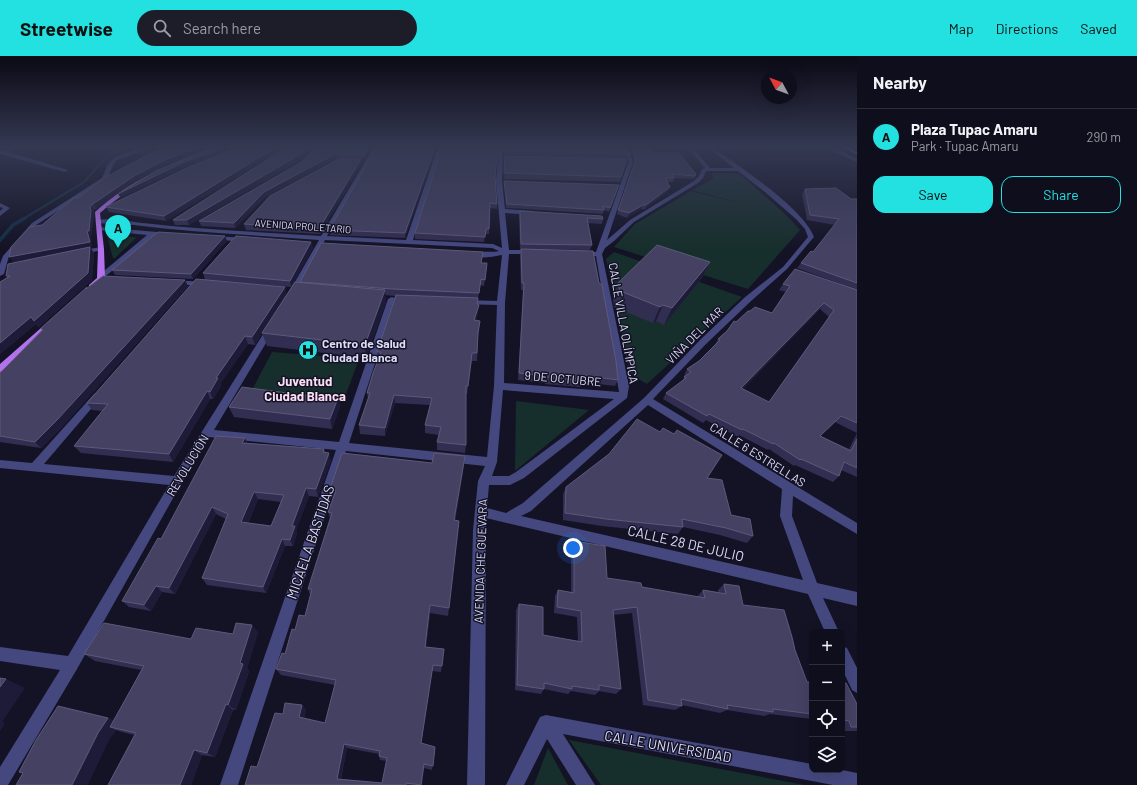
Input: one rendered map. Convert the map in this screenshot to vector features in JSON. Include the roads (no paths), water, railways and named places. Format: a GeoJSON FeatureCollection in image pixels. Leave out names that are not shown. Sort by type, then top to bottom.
{"type":"FeatureCollection","features":[{"type":"Feature","properties":{"kind":"main road"},"geometry":{"type":"LineString","coordinates":[[83,294],[105,279],[97,213],[107,203],[139,181]]}},
{"type":"Feature","properties":{"kind":"main road"},"geometry":{"type":"LineString","coordinates":[[0,369],[48,326]]}},
{"type":"Feature","properties":{"kind":"street"},"geometry":{"type":"LineString","coordinates":[[1,271],[6,256],[10,250],[34,224],[101,181]]}},
{"type":"Feature","properties":{"kind":"street"},"geometry":{"type":"LineString","coordinates":[[286,304],[354,181]]}},
{"type":"Feature","properties":{"kind":"street"},"geometry":{"type":"LineString","coordinates":[[409,242],[429,181]]}},
{"type":"Feature","properties":{"kind":"street"},"geometry":{"type":"LineString","coordinates":[[498,181],[506,182]]}},
{"type":"Feature","properties":{"kind":"street","name":"AVENIDA CHE GUEVARA"},"geometry":{"type":"LineString","coordinates":[[476,785],[480,511],[484,481],[492,462],[500,386],[500,303],[506,252],[498,181]]}},
{"type":"Feature","properties":{"kind":"street"},"geometry":{"type":"LineString","coordinates":[[600,251],[625,181]]}},
{"type":"Feature","properties":{"kind":"street"},"geometry":{"type":"LineString","coordinates":[[576,254],[600,251],[632,221],[697,181]]}},
{"type":"Feature","properties":{"kind":"street","name":"VIÑA DEL MAR"},"geometry":{"type":"LineString","coordinates":[[507,518],[527,507],[646,400],[747,300],[789,269],[812,235],[793,212],[755,181]]}},
{"type":"Feature","properties":{"kind":"street"},"geometry":{"type":"LineString","coordinates":[[615,186],[623,186]]}},
{"type":"Feature","properties":{"kind":"street"},"geometry":{"type":"LineString","coordinates":[[97,213],[116,204]]}},
{"type":"Feature","properties":{"kind":"street"},"geometry":{"type":"LineString","coordinates":[[0,205],[7,208],[2,213]]}},
{"type":"Feature","properties":{"kind":"street"},"geometry":{"type":"LineString","coordinates":[[502,211],[541,213]]}},
{"type":"Feature","properties":{"kind":"street"},"geometry":{"type":"LineString","coordinates":[[603,217],[611,218]]}},
{"type":"Feature","properties":{"kind":"street","name":"AVENIDA PROLETARIO"},"geometry":{"type":"LineString","coordinates":[[98,226],[112,221],[163,227],[241,228],[323,238],[493,246],[506,252]]}},
{"type":"Feature","properties":{"kind":"street"},"geometry":{"type":"LineString","coordinates":[[163,227],[169,222]]}},
{"type":"Feature","properties":{"kind":"street"},"geometry":{"type":"LineString","coordinates":[[191,228],[198,224]]}},
{"type":"Feature","properties":{"kind":"street"},"geometry":{"type":"LineString","coordinates":[[98,226],[175,236]]}},
{"type":"Feature","properties":{"kind":"street"},"geometry":{"type":"LineString","coordinates":[[105,279],[152,234]]}},
{"type":"Feature","properties":{"kind":"street","name":"AVENIDA PROLETARIO"},"geometry":{"type":"LineString","coordinates":[[205,237],[265,242]]}},
{"type":"Feature","properties":{"kind":"street"},"geometry":{"type":"LineString","coordinates":[[225,250],[235,239]]}},
{"type":"Feature","properties":{"kind":"street"},"geometry":{"type":"LineString","coordinates":[[70,255],[101,249]]}},
{"type":"Feature","properties":{"kind":"street","name":"CALLE VILLA OLÍMPICA"},"geometry":{"type":"LineString","coordinates":[[600,251],[624,386],[624,396]]}},
{"type":"Feature","properties":{"kind":"street","name":"AVENIDA PROLETARIO"},"geometry":{"type":"LineString","coordinates":[[459,254],[490,255],[506,252],[545,253]]}},
{"type":"Feature","properties":{"kind":"street"},"geometry":{"type":"LineString","coordinates":[[1,271],[10,266]]}},
{"type":"Feature","properties":{"kind":"street"},"geometry":{"type":"LineString","coordinates":[[186,295],[206,272]]}},
{"type":"Feature","properties":{"kind":"street"},"geometry":{"type":"LineString","coordinates":[[164,282],[211,284]]}},
{"type":"Feature","properties":{"kind":"street","name":"MICAELA BASTIDAS"},"geometry":{"type":"LineString","coordinates":[[229,785],[392,299]]}},
{"type":"Feature","properties":{"kind":"street"},"geometry":{"type":"LineString","coordinates":[[454,301],[500,303]]}},
{"type":"Feature","properties":{"kind":"street","name":"REVOLUCIÓN"},"geometry":{"type":"LineString","coordinates":[[0,784],[72,664],[177,481],[278,317]]}},
{"type":"Feature","properties":{"kind":"street","name":"9 DE OCTUBRE"},"geometry":{"type":"LineString","coordinates":[[500,386],[624,396]]}},
{"type":"Feature","properties":{"kind":"street"},"geometry":{"type":"LineString","coordinates":[[34,468],[102,391]]}},
{"type":"Feature","properties":{"kind":"street"},"geometry":{"type":"LineString","coordinates":[[484,481],[510,480],[520,475],[624,396]]}},
{"type":"Feature","properties":{"kind":"street","name":"CALLE 6 ESTRELLAS"},"geometry":{"type":"LineString","coordinates":[[646,400],[857,529]]}},
{"type":"Feature","properties":{"kind":"street"},"geometry":{"type":"LineString","coordinates":[[206,433],[492,462]]}},
{"type":"Feature","properties":{"kind":"street"},"geometry":{"type":"LineString","coordinates":[[0,464],[177,481]]}},
{"type":"Feature","properties":{"kind":"street"},"geometry":{"type":"LineString","coordinates":[[788,488],[786,516],[812,588],[831,629]]}},
{"type":"Feature","properties":{"kind":"street"},"geometry":{"type":"LineString","coordinates":[[480,511],[507,518]]}},
{"type":"Feature","properties":{"kind":"street","name":"CALLE 28 DE JULIO"},"geometry":{"type":"LineString","coordinates":[[507,518],[857,599]]}},
{"type":"Feature","properties":{"kind":"street"},"geometry":{"type":"LineString","coordinates":[[0,654],[72,664]]}},
{"type":"Feature","properties":{"kind":"street"},"geometry":{"type":"LineString","coordinates":[[845,659],[857,685]]}},
{"type":"Feature","properties":{"kind":"street"},"geometry":{"type":"LineString","coordinates":[[515,785],[546,723]]}},
{"type":"Feature","properties":{"kind":"street"},"geometry":{"type":"LineString","coordinates":[[546,723],[586,785]]}},
{"type":"Feature","properties":{"kind":"street","name":"CALLE UNIVERSIDAD"},"geometry":{"type":"LineString","coordinates":[[546,723],[857,780]]}},
{"type":"Feature","properties":{"kind":"waterway"},"geometry":{"type":"LineString","coordinates":[[23,219],[85,181]]}},
{"type":"Feature","properties":{"kind":"waterway"},"geometry":{"type":"LineString","coordinates":[[0,240],[13,225],[25,218]]}},
{"type":"Feature","properties":{"kind":"place","name":"Plaza Tupac Amaru"},"geometry":{"type":"Point","coordinates":[118,248]}},
{"type":"Feature","properties":{"kind":"place","name":"Centro de Salud Ciudad Blanca"},"geometry":{"type":"Point","coordinates":[308,350]}},
{"type":"Feature","properties":{"kind":"district","name":"Juventud Ciudad Blanca"},"geometry":{"type":"Point","coordinates":[305,388]}}]}
